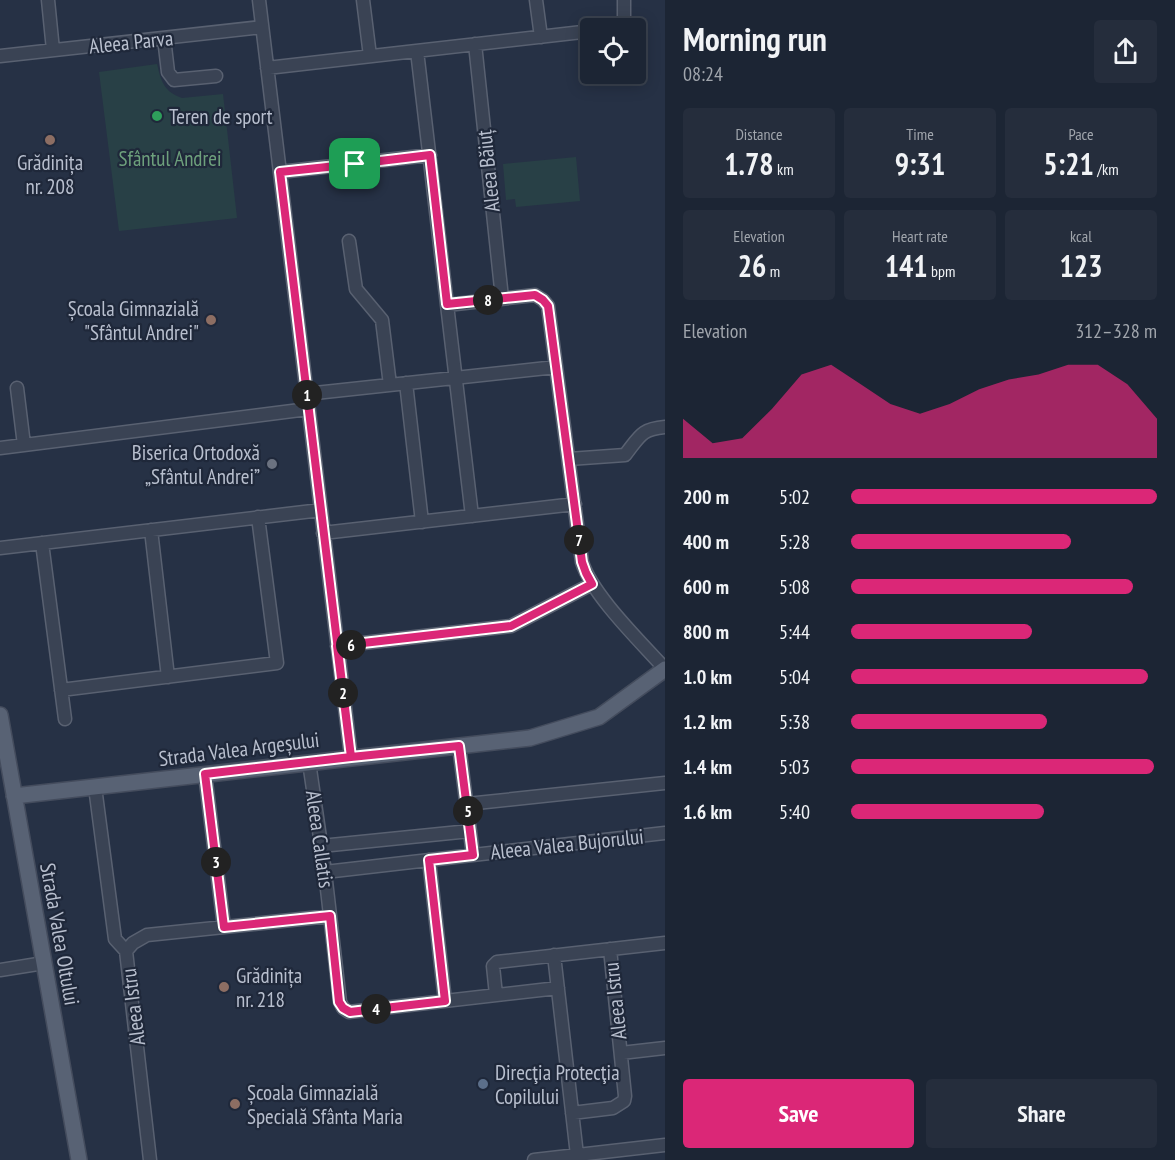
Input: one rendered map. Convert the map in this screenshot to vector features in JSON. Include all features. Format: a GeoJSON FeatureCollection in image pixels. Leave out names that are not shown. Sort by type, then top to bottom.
{"type":"FeatureCollection","features":[{"type":"Feature","properties":{"kind":"main road","name":"Strada Valea Argeșului"},"geometry":{"type":"LineString","coordinates":[[14,796],[530,738],[591,720],[607,712],[665,669]]}},
{"type":"Feature","properties":{"kind":"main road","name":"Strada Valea Oltului"},"geometry":{"type":"LineString","coordinates":[[0,716],[79,1160]]}},
{"type":"Feature","properties":{"kind":"street"},"geometry":{"type":"LineString","coordinates":[[48,0],[53,50]]}},
{"type":"Feature","properties":{"kind":"street"},"geometry":{"type":"LineString","coordinates":[[259,0],[351,757]]}},
{"type":"Feature","properties":{"kind":"street"},"geometry":{"type":"LineString","coordinates":[[363,0],[369,56]]}},
{"type":"Feature","properties":{"kind":"street"},"geometry":{"type":"LineString","coordinates":[[536,0],[541,37]]}},
{"type":"Feature","properties":{"kind":"street","name":"Aleea Parva"},"geometry":{"type":"LineString","coordinates":[[0,56],[262,27]]}},
{"type":"Feature","properties":{"kind":"street"},"geometry":{"type":"LineString","coordinates":[[267,68],[580,32]]}},
{"type":"Feature","properties":{"kind":"street"},"geometry":{"type":"LineString","coordinates":[[164,38],[168,72],[174,80],[216,76]]}},
{"type":"Feature","properties":{"kind":"street","name":"Aleea Băiuț"},"geometry":{"type":"LineString","coordinates":[[475,44],[501,298]]}},
{"type":"Feature","properties":{"kind":"street"},"geometry":{"type":"LineString","coordinates":[[417,51],[472,516]]}},
{"type":"Feature","properties":{"kind":"street"},"geometry":{"type":"LineString","coordinates":[[280,172],[430,155]]}},
{"type":"Feature","properties":{"kind":"street"},"geometry":{"type":"LineString","coordinates":[[350,241],[356,289],[382,320],[390,385]]}},
{"type":"Feature","properties":{"kind":"street"},"geometry":{"type":"LineString","coordinates":[[447,304],[535,295],[548,306],[582,562],[592,584],[665,669]]}},
{"type":"Feature","properties":{"kind":"street"},"geometry":{"type":"LineString","coordinates":[[306,394],[556,367]]}},
{"type":"Feature","properties":{"kind":"street"},"geometry":{"type":"LineString","coordinates":[[406,383],[422,522]]}},
{"type":"Feature","properties":{"kind":"street"},"geometry":{"type":"LineString","coordinates":[[17,388],[24,445]]}},
{"type":"Feature","properties":{"kind":"street"},"geometry":{"type":"LineString","coordinates":[[0,448],[308,409]]}},
{"type":"Feature","properties":{"kind":"street"},"geometry":{"type":"LineString","coordinates":[[569,459],[625,454],[643,432],[650,428],[665,427]]}},
{"type":"Feature","properties":{"kind":"street"},"geometry":{"type":"LineString","coordinates":[[323,533],[574,504]]}},
{"type":"Feature","properties":{"kind":"street"},"geometry":{"type":"LineString","coordinates":[[0,548],[321,510]]}},
{"type":"Feature","properties":{"kind":"street"},"geometry":{"type":"LineString","coordinates":[[61,690],[277,663],[258,517]]}},
{"type":"Feature","properties":{"kind":"street"},"geometry":{"type":"LineString","coordinates":[[151,530],[168,677]]}},
{"type":"Feature","properties":{"kind":"street"},"geometry":{"type":"LineString","coordinates":[[42,543],[65,719]]}},
{"type":"Feature","properties":{"kind":"street"},"geometry":{"type":"LineString","coordinates":[[337,646],[511,626],[592,584]]}},
{"type":"Feature","properties":{"kind":"street"},"geometry":{"type":"LineString","coordinates":[[459,746],[473,855]]}},
{"type":"Feature","properties":{"kind":"street","name":"Aleea Callatis"},"geometry":{"type":"LineString","coordinates":[[309,762],[325,872],[339,1002],[343,1008],[350,1012],[558,988]]}},
{"type":"Feature","properties":{"kind":"street"},"geometry":{"type":"LineString","coordinates":[[205,774],[224,927]]}},
{"type":"Feature","properties":{"kind":"street"},"geometry":{"type":"LineString","coordinates":[[467,804],[665,783]]}},
{"type":"Feature","properties":{"kind":"street","name":"Aleea Istru"},"geometry":{"type":"LineString","coordinates":[[95,787],[115,939],[126,951],[150,1160]]}},
{"type":"Feature","properties":{"kind":"street","name":"Aleea Valea Bujorului"},"geometry":{"type":"LineString","coordinates":[[321,846],[470,831]]}},
{"type":"Feature","properties":{"kind":"street","name":"Aleea Valea Bujorului"},"geometry":{"type":"LineString","coordinates":[[325,872],[665,833]]}},
{"type":"Feature","properties":{"kind":"street"},"geometry":{"type":"LineString","coordinates":[[429,860],[445,1001]]}},
{"type":"Feature","properties":{"kind":"street","name":"Aleea Callatis"},"geometry":{"type":"LineString","coordinates":[[126,951],[133,943],[147,935],[330,916]]}},
{"type":"Feature","properties":{"kind":"street"},"geometry":{"type":"LineString","coordinates":[[496,995],[494,963],[665,943]]}},
{"type":"Feature","properties":{"kind":"street","name":"Aleea Istru"},"geometry":{"type":"LineString","coordinates":[[572,1113],[614,1108],[624,1101],[610,949]]}},
{"type":"Feature","properties":{"kind":"street"},"geometry":{"type":"LineString","coordinates":[[554,956],[577,1155]]}},
{"type":"Feature","properties":{"kind":"street"},"geometry":{"type":"LineString","coordinates":[[0,970],[44,963]]}},
{"type":"Feature","properties":{"kind":"street","name":"Aleea Istru"},"geometry":{"type":"LineString","coordinates":[[621,1053],[665,1048]]}},
{"type":"Feature","properties":{"kind":"street"},"geometry":{"type":"LineString","coordinates":[[534,1160],[577,1155],[648,1154],[665,1145]]}},
{"type":"Feature","properties":{"kind":"green space","name":"Sfântul Andrei"},"geometry":{"type":"Polygon","coordinates":[[[157,64],[164,85],[176,96],[182,98],[223,94],[237,218],[119,231],[99,72],[157,64]]]}},
{"type":"Feature","properties":{"kind":"green space"},"geometry":{"type":"Polygon","coordinates":[[[576,157],[580,201],[516,207],[515,199],[506,200],[503,164],[576,157]]]}},
{"type":"Feature","properties":{"kind":"place","name":"Teren de sport"},"geometry":{"type":"Point","coordinates":[157,116]}},
{"type":"Feature","properties":{"kind":"place","name":"Grădinița nr. 208"},"geometry":{"type":"Point","coordinates":[50,140]}},
{"type":"Feature","properties":{"kind":"place","name":"Școala Gimnazială \"Sfântul Andrei\""},"geometry":{"type":"Point","coordinates":[211,320]}},
{"type":"Feature","properties":{"kind":"place","name":"Biserica Ortodoxă „Sfântul Andrei”"},"geometry":{"type":"Point","coordinates":[272,464]}},
{"type":"Feature","properties":{"kind":"place","name":"Grădinița nr. 218"},"geometry":{"type":"Point","coordinates":[224,987]}},
{"type":"Feature","properties":{"kind":"place","name":"Direcţia Protecţia Copilului"},"geometry":{"type":"Point","coordinates":[483,1084]}},
{"type":"Feature","properties":{"kind":"place","name":"Școala Gimnazială Specială Sfânta Maria"},"geometry":{"type":"Point","coordinates":[235,1104]}},
{"type":"Feature","properties":{"kind":"route"},"geometry":{"type":"LineString","coordinates":[[355,164],[280,172],[302,357],[351,757],[205,774],[224,927],[330,916],[339,1002],[350,1012],[445,1001],[429,860],[473,855],[459,746],[351,757],[337,646],[495,629],[511,626],[592,584],[582,562],[548,306],[535,295],[447,304],[430,155],[355,164]]}}]}
